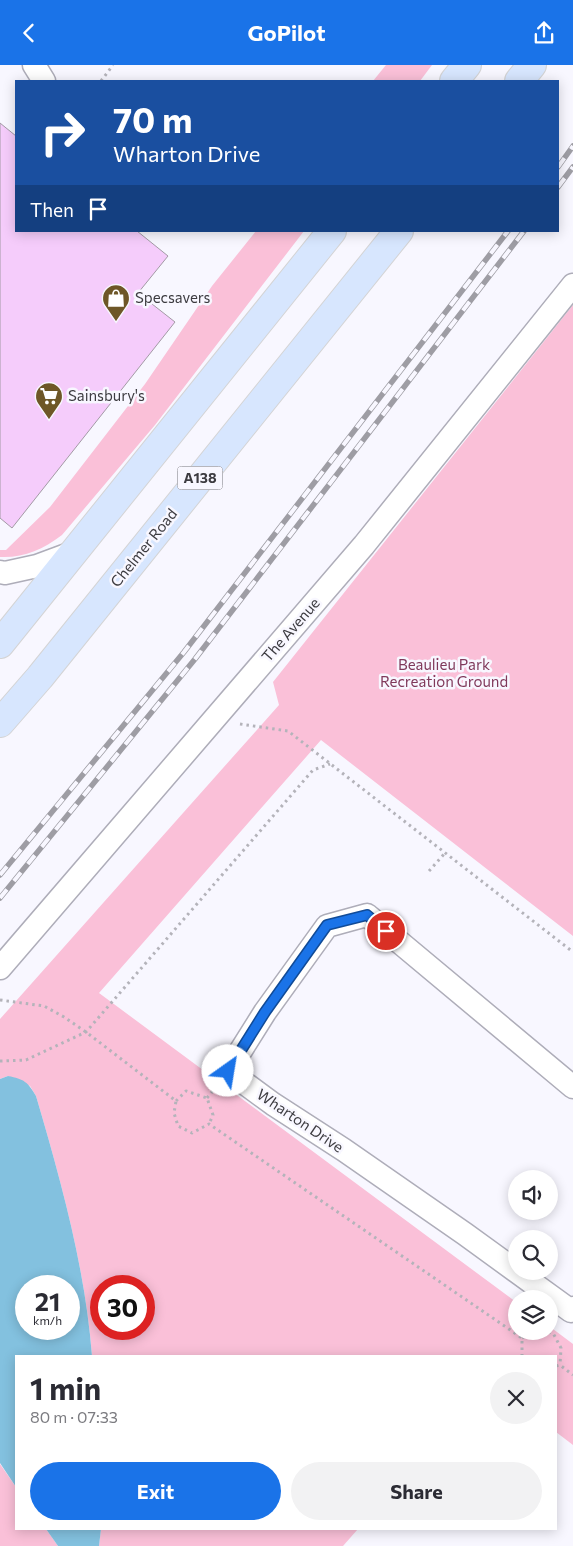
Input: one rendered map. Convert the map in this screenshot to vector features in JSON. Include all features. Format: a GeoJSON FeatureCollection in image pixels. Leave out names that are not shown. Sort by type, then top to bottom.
{"type":"FeatureCollection","features":[{"type":"Feature","properties":{"kind":"main road"},"geometry":{"type":"LineString","coordinates":[[455,80],[467,65]]}},
{"type":"Feature","properties":{"kind":"main road"},"geometry":{"type":"LineString","coordinates":[[521,80],[532,65]]}},
{"type":"Feature","properties":{"kind":"main road"},"geometry":{"type":"LineString","coordinates":[[0,644],[331,232]]}},
{"type":"Feature","properties":{"kind":"main road","name":"Chelmer Road"},"geometry":{"type":"LineString","coordinates":[[0,723],[40,677],[398,232]]}},
{"type":"Feature","properties":{"kind":"street"},"geometry":{"type":"LineString","coordinates":[[34,65],[43,80]]}},
{"type":"Feature","properties":{"kind":"street","name":"The Avenue"},"geometry":{"type":"LineString","coordinates":[[0,968],[364,545],[573,285]]}},
{"type":"Feature","properties":{"kind":"street"},"geometry":{"type":"LineString","coordinates":[[0,572],[5,573],[37,567],[72,553]]}},
{"type":"Feature","properties":{"kind":"street","name":"Wharton Drive"},"geometry":{"type":"LineString","coordinates":[[572,1311],[465,1234],[344,1150],[273,1104],[228,1071],[265,1012],[327,925],[367,915],[573,1087]]}},
{"type":"Feature","properties":{"kind":"path"},"geometry":{"type":"LineString","coordinates":[[102,80],[113,65]]}},
{"type":"Feature","properties":{"kind":"path"},"geometry":{"type":"LineString","coordinates":[[233,731],[240,724],[288,731],[573,953]]}},
{"type":"Feature","properties":{"kind":"path"},"geometry":{"type":"LineString","coordinates":[[0,1061],[26,1060],[86,1032],[313,770],[331,764]]}},
{"type":"Feature","properties":{"kind":"path"},"geometry":{"type":"LineString","coordinates":[[429,871],[445,853]]}},
{"type":"Feature","properties":{"kind":"path"},"geometry":{"type":"LineString","coordinates":[[0,1000],[44,1006],[86,1032],[176,1101]]}},
{"type":"Feature","properties":{"kind":"path"},"geometry":{"type":"LineString","coordinates":[[186,1091],[207,1098],[213,1115],[209,1124],[192,1133],[178,1126],[174,1113],[176,1101],[186,1091]]}},
{"type":"Feature","properties":{"kind":"path"},"geometry":{"type":"LineString","coordinates":[[209,1124],[508,1329]]}},
{"type":"Feature","properties":{"kind":"path"},"geometry":{"type":"LineString","coordinates":[[522,1340],[522,1355]]}},
{"type":"Feature","properties":{"kind":"path"},"geometry":{"type":"LineString","coordinates":[[557,1340],[561,1348],[558,1365],[573,1375]]}},
{"type":"Feature","properties":{"kind":"green space"},"geometry":{"type":"Polygon","coordinates":[[[386,65],[432,65],[421,80],[374,80],[386,65]]]}},
{"type":"Feature","properties":{"kind":"green space"},"geometry":{"type":"Polygon","coordinates":[[[255,232],[303,232],[155,425],[62,535],[32,552],[17,556],[0,557],[0,550],[6,550],[50,507],[145,384],[212,286],[255,232]]]}},
{"type":"Feature","properties":{"kind":"green space","name":"Beaulieu Park Recreation Ground"},"geometry":{"type":"Polygon","coordinates":[[[573,305],[573,936],[321,740],[99,993],[508,1296],[508,1340],[558,1340],[558,1333],[573,1344],[573,1445],[557,1433],[557,1355],[92,1355],[91,1340],[155,1340],[155,1275],[90,1275],[90,1334],[84,1290],[71,1225],[36,1096],[30,1086],[8,1076],[0,1079],[0,1019],[279,705],[273,682],[573,305]]]}},
{"type":"Feature","properties":{"kind":"green space"},"geometry":{"type":"Polygon","coordinates":[[[0,1464],[15,1486],[15,1530],[47,1530],[58,1546],[0,1546],[0,1464]]]}},
{"type":"Feature","properties":{"kind":"green space"},"geometry":{"type":"Polygon","coordinates":[[[101,1530],[357,1530],[343,1546],[99,1546],[101,1530]]]}},
{"type":"Feature","properties":{"kind":"water"},"geometry":{"type":"Polygon","coordinates":[[[8,1076],[18,1078],[28,1084],[36,1096],[63,1192],[78,1257],[89,1323],[92,1355],[15,1355],[15,1486],[0,1463],[0,1079],[8,1076]]]}},
{"type":"Feature","properties":{"kind":"water"},"geometry":{"type":"Polygon","coordinates":[[[47,1530],[101,1530],[99,1546],[58,1546],[47,1530]]]}},
{"type":"Feature","properties":{"kind":"building","name":"Sainsbury's"},"geometry":{"type":"Polygon","coordinates":[[[0,123],[15,135],[15,232],[138,232],[168,256],[138,293],[175,322],[12,528],[0,518],[0,123]]]}},
{"type":"Feature","properties":{"kind":"railway"},"geometry":{"type":"LineString","coordinates":[[559,166],[573,146]]}},
{"type":"Feature","properties":{"kind":"railway"},"geometry":{"type":"LineString","coordinates":[[559,186],[573,167]]}},
{"type":"Feature","properties":{"kind":"railway"},"geometry":{"type":"LineString","coordinates":[[0,875],[184,652],[507,232]]}},
{"type":"Feature","properties":{"kind":"railway"},"geometry":{"type":"LineString","coordinates":[[0,898],[195,659],[523,232]]}},
{"type":"Feature","properties":{"kind":"place","name":"Specsavers"},"geometry":{"type":"Point","coordinates":[116,322]}},
{"type":"Feature","properties":{"kind":"place","name":"Sainsbury's"},"geometry":{"type":"Point","coordinates":[49,420]}},
{"type":"Feature","properties":{"kind":"route"},"geometry":{"type":"LineString","coordinates":[[228,1071],[265,1012],[327,925],[367,915],[386,931]]}}]}
